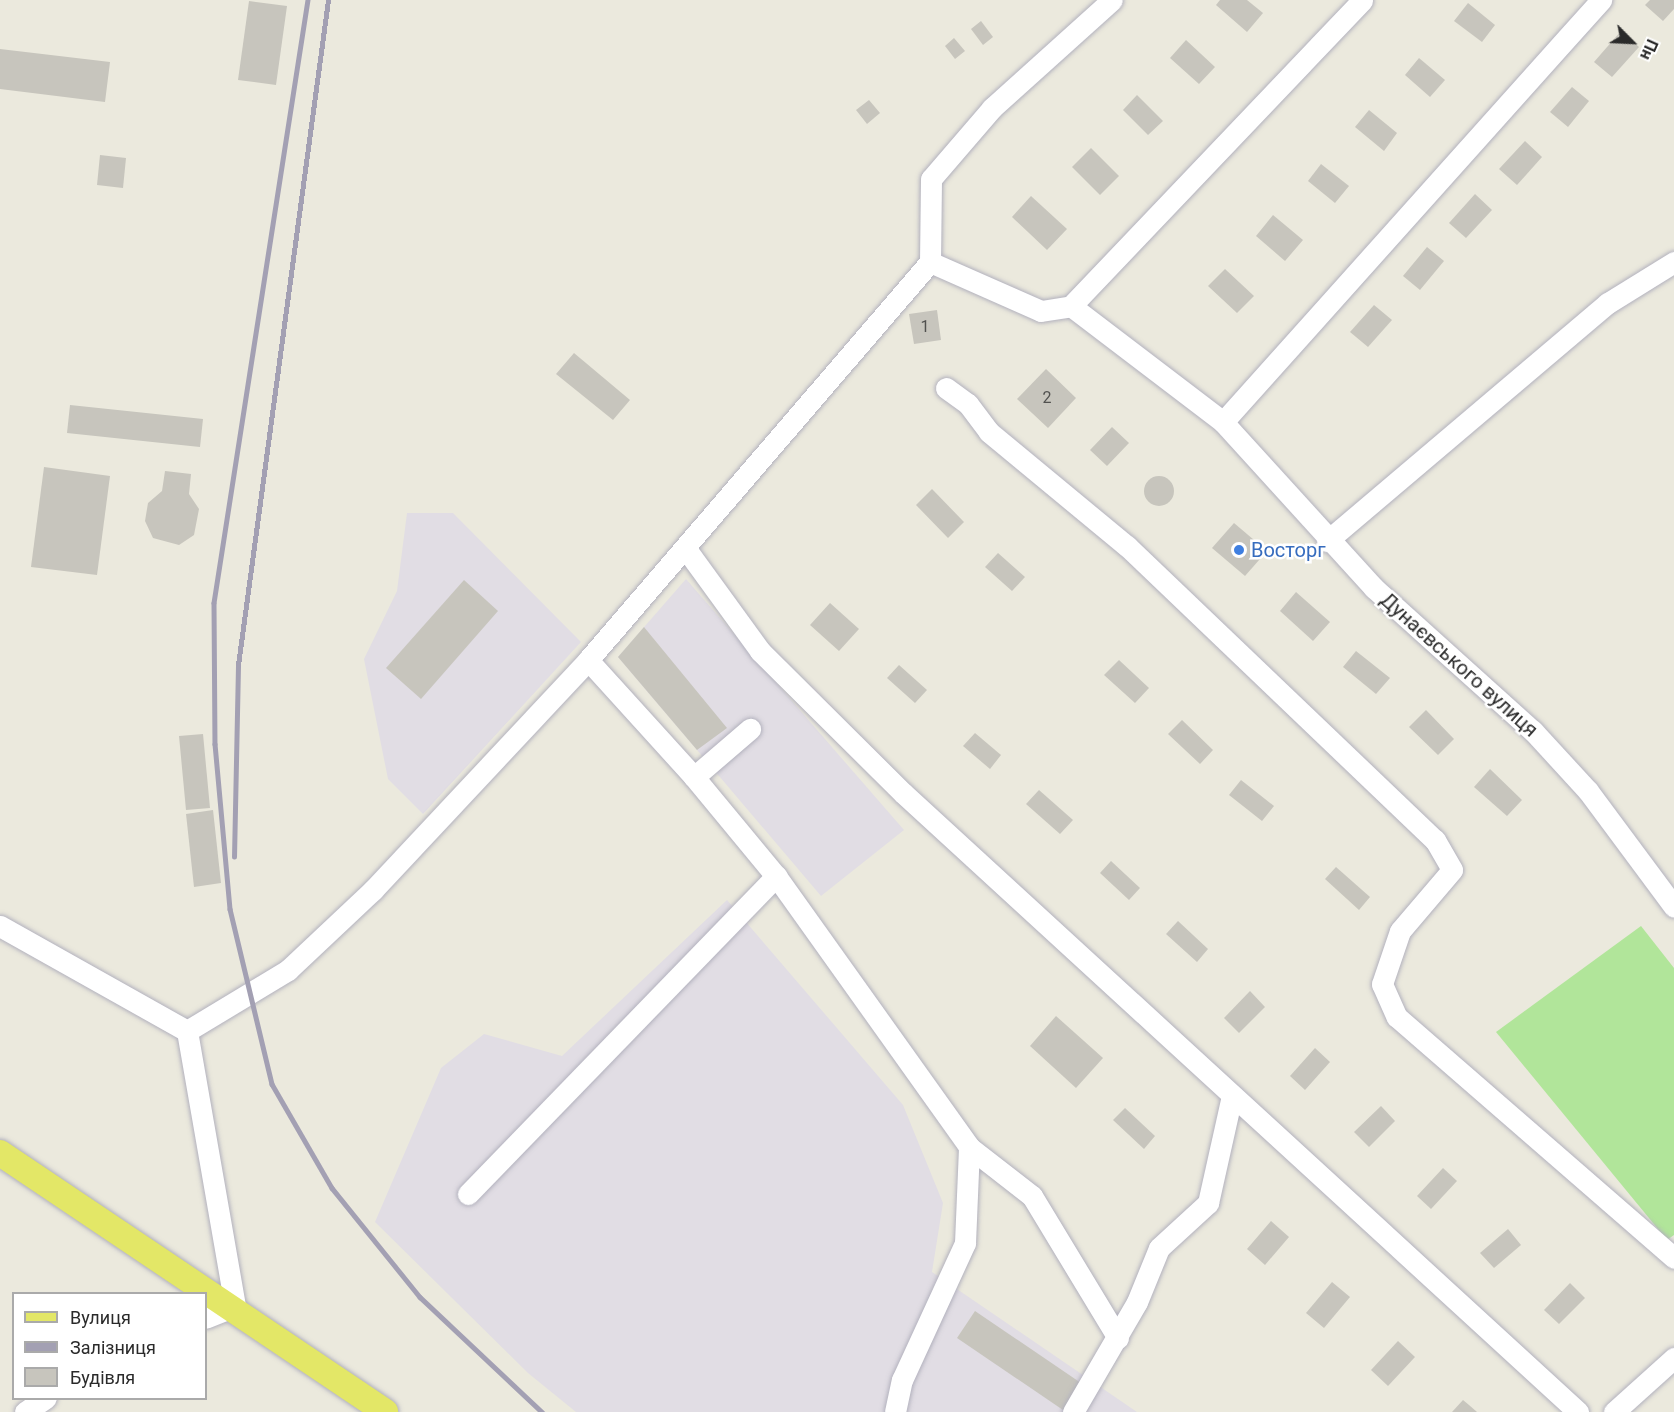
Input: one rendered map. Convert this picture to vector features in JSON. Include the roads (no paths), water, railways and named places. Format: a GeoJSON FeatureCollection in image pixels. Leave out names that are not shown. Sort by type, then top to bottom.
{"type":"FeatureCollection","features":[{"type":"Feature","properties":{"kind":"main road"},"geometry":{"type":"LineString","coordinates":[[0,1153],[235,1306],[385,1412]]}},
{"type":"Feature","properties":{"kind":"street"},"geometry":{"type":"LineString","coordinates":[[187,1031],[288,970],[372,890],[588,660],[686,549],[930,262],[931,179],[992,108],[1112,0]]}},
{"type":"Feature","properties":{"kind":"street"},"geometry":{"type":"LineString","coordinates":[[930,262],[1041,311],[1071,306],[1362,0]]}},
{"type":"Feature","properties":{"kind":"street"},"geometry":{"type":"LineString","coordinates":[[1222,422],[1601,0]]}},
{"type":"Feature","properties":{"kind":"street"},"geometry":{"type":"LineString","coordinates":[[1328,541],[1608,303],[1674,262]]}},
{"type":"Feature","properties":{"kind":"street","name":"Дунаєвського вулиця"},"geometry":{"type":"LineString","coordinates":[[1071,306],[1222,422],[1328,541],[1533,730],[1588,791],[1674,907]]}},
{"type":"Feature","properties":{"kind":"street"},"geometry":{"type":"LineString","coordinates":[[946,388],[968,404],[989,432],[1127,546],[1436,840],[1452,870],[1400,931],[1382,984],[1397,1017],[1674,1258]]}},
{"type":"Feature","properties":{"kind":"street"},"geometry":{"type":"LineString","coordinates":[[686,549],[760,651],[920,808],[1578,1412]]}},
{"type":"Feature","properties":{"kind":"street"},"geometry":{"type":"LineString","coordinates":[[588,660],[694,777],[776,876],[969,1147],[1032,1196],[1118,1338]]}},
{"type":"Feature","properties":{"kind":"street"},"geometry":{"type":"LineString","coordinates":[[694,777],[750,729]]}},
{"type":"Feature","properties":{"kind":"street"},"geometry":{"type":"LineString","coordinates":[[468,1194],[776,876]]}},
{"type":"Feature","properties":{"kind":"street"},"geometry":{"type":"LineString","coordinates":[[0,926],[187,1031]]}},
{"type":"Feature","properties":{"kind":"street"},"geometry":{"type":"LineString","coordinates":[[187,1031],[235,1306],[207,1318]]}},
{"type":"Feature","properties":{"kind":"street"},"geometry":{"type":"LineString","coordinates":[[1073,1412],[1118,1338],[1159,1248],[1208,1203],[1232,1096]]}},
{"type":"Feature","properties":{"kind":"street"},"geometry":{"type":"LineString","coordinates":[[895,1412],[902,1380],[965,1243],[969,1147]]}},
{"type":"Feature","properties":{"kind":"street"},"geometry":{"type":"LineString","coordinates":[[1614,1412],[1674,1359]]}},
{"type":"Feature","properties":{"kind":"street"},"geometry":{"type":"LineString","coordinates":[[25,1412],[43,1400]]}},
{"type":"Feature","properties":{"kind":"railway"},"geometry":{"type":"LineString","coordinates":[[308,0],[214,603],[215,744],[230,909],[272,1084],[332,1188],[420,1297],[542,1412]]}},
{"type":"Feature","properties":{"kind":"railway"},"geometry":{"type":"LineString","coordinates":[[234,857],[238,665],[328,0]]}},
{"type":"Feature","properties":{"kind":"place","name":"Восторг"},"geometry":{"type":"Point","coordinates":[1239,550]}}]}
